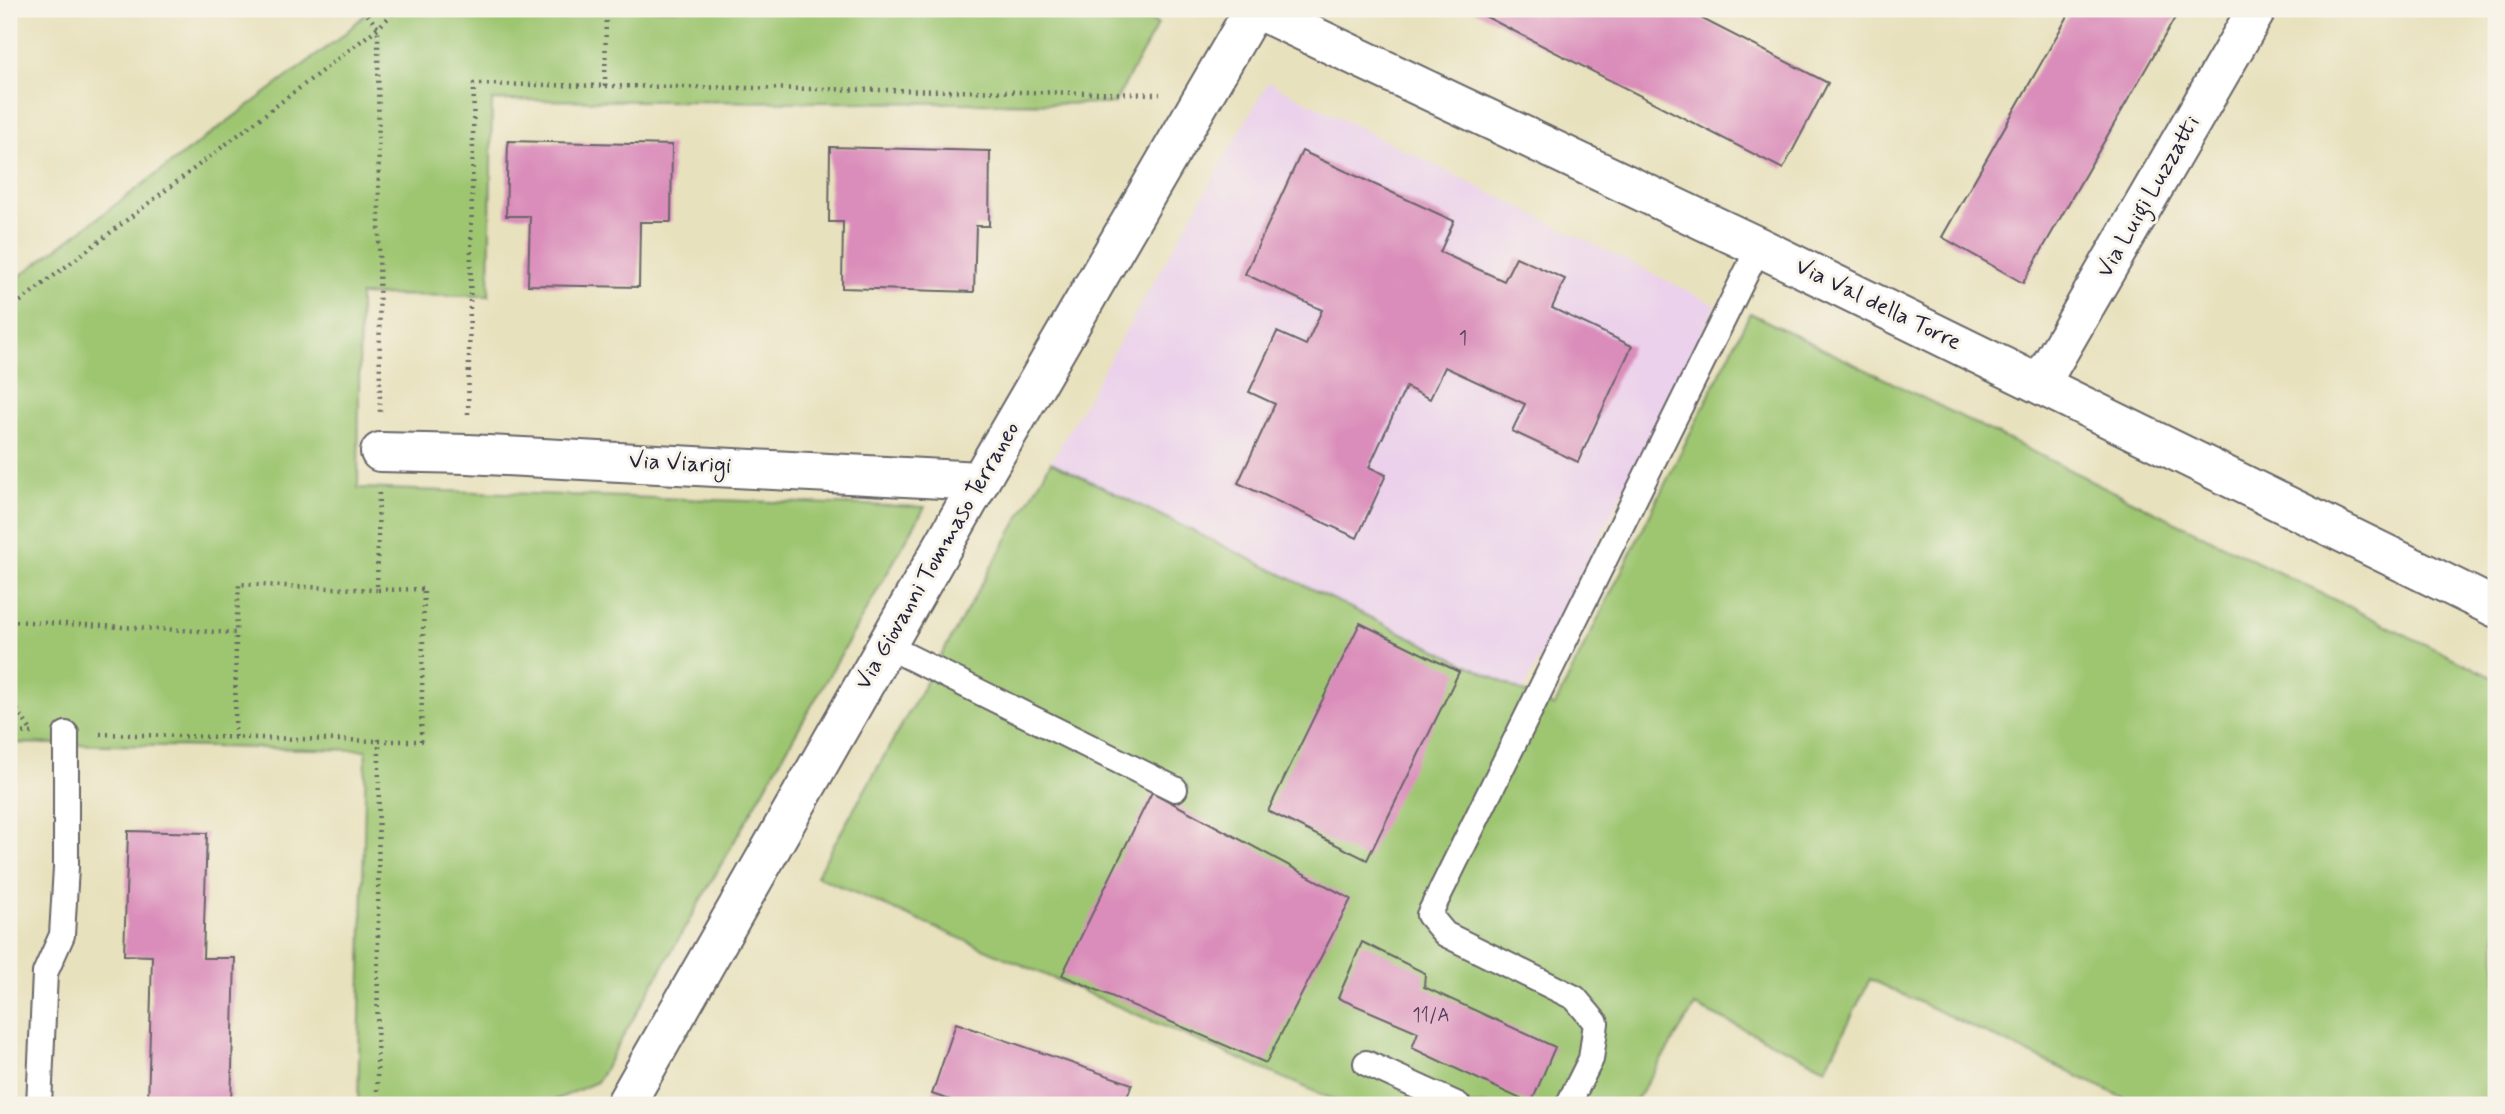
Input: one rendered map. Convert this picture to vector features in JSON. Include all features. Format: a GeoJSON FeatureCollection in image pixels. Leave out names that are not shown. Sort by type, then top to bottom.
{"type":"FeatureCollection","features":[{"type":"Feature","properties":{"kind":"street","name":"Via Giovanni Tommaso Terraneo"},"geometry":{"type":"LineString","coordinates":[[621,1102],[1255,9]]}},
{"type":"Feature","properties":{"kind":"street","name":"Via Val della Torre"},"geometry":{"type":"LineString","coordinates":[[1255,9],[1759,247],[2496,608]]}},
{"type":"Feature","properties":{"kind":"street","name":"Via Luigi Luzzatti"},"geometry":{"type":"LineString","coordinates":[[2040,384],[2257,9]]}},
{"type":"Feature","properties":{"kind":"street","name":"Via Viarigi"},"geometry":{"type":"LineString","coordinates":[[380,452],[468,454],[980,481]]}},
{"type":"Feature","properties":{"kind":"lane"},"geometry":{"type":"LineString","coordinates":[[1568,1105],[1591,1059],[1596,1023],[1575,998],[1445,934],[1429,915],[1759,247]]}},
{"type":"Feature","properties":{"kind":"lane"},"geometry":{"type":"LineString","coordinates":[[887,646],[1175,789]]}},
{"type":"Feature","properties":{"kind":"lane"},"geometry":{"type":"LineString","coordinates":[[39,1105],[45,973],[62,934],[66,867],[66,734]]}},
{"type":"Feature","properties":{"kind":"lane"},"geometry":{"type":"LineString","coordinates":[[1366,1063],[1458,1105]]}},
{"type":"Feature","properties":{"kind":"path"},"geometry":{"type":"LineString","coordinates":[[363,9],[378,28],[380,452],[377,590]]}},
{"type":"Feature","properties":{"kind":"path"},"geometry":{"type":"LineString","coordinates":[[9,310],[378,28],[397,9]]}},
{"type":"Feature","properties":{"kind":"path"},"geometry":{"type":"LineString","coordinates":[[605,86],[606,9]]}},
{"type":"Feature","properties":{"kind":"path"},"geometry":{"type":"LineString","coordinates":[[468,454],[474,84],[1205,95]]}},
{"type":"Feature","properties":{"kind":"path"},"geometry":{"type":"LineString","coordinates":[[9,732],[379,741],[421,741],[424,589],[377,590],[239,584],[235,737]]}},
{"type":"Feature","properties":{"kind":"path"},"geometry":{"type":"LineString","coordinates":[[9,621],[236,633]]}},
{"type":"Feature","properties":{"kind":"path"},"geometry":{"type":"LineString","coordinates":[[9,698],[33,733]]}},
{"type":"Feature","properties":{"kind":"path"},"geometry":{"type":"LineString","coordinates":[[377,1105],[379,741]]}},
{"type":"Feature","properties":{"kind":"shaded area"},"geometry":{"type":"Polygon","coordinates":[[[1268,82],[1716,305],[1522,693],[1051,462],[1268,82]]]}},
{"type":"Feature","properties":{"kind":"green space"},"geometry":{"type":"Polygon","coordinates":[[[371,9],[1126,9],[1158,24],[1114,104],[492,100],[489,296],[360,295],[358,488],[925,507],[597,1082],[544,1105],[358,1105],[366,750],[9,743],[9,284],[341,37],[371,9]]]}},
{"type":"Feature","properties":{"kind":"green space"},"geometry":{"type":"Polygon","coordinates":[[[1750,313],[2496,679],[2496,1105],[2147,1105],[2122,1097],[1870,979],[1826,1068],[1695,1006],[1633,1105],[1346,1105],[816,876],[1051,462],[1554,707],[1750,313]]]}},
{"type":"Feature","properties":{"kind":"building"},"geometry":{"type":"Polygon","coordinates":[[[1471,9],[1683,9],[1828,83],[1783,169],[1471,9]]]}},
{"type":"Feature","properties":{"kind":"building"},"geometry":{"type":"Polygon","coordinates":[[[2072,9],[2180,9],[2023,283],[1942,237],[2072,9]]]}},
{"type":"Feature","properties":{"kind":"building"},"geometry":{"type":"Polygon","coordinates":[[[508,141],[672,145],[671,222],[640,222],[639,287],[528,285],[530,216],[506,216],[508,141]]]}},
{"type":"Feature","properties":{"kind":"building"},"geometry":{"type":"Polygon","coordinates":[[[830,147],[990,151],[989,226],[976,226],[974,292],[842,288],[843,222],[829,222],[830,147]]]}},
{"type":"Feature","properties":{"kind":"building"},"geometry":{"type":"Polygon","coordinates":[[[1302,151],[1454,221],[1440,252],[1504,281],[1516,257],[1565,279],[1552,308],[1632,346],[1578,462],[1512,431],[1525,404],[1445,367],[1430,399],[1406,387],[1369,467],[1386,475],[1357,538],[1238,483],[1275,404],[1249,392],[1277,332],[1306,345],[1322,310],[1245,274],[1302,151]]]}},
{"type":"Feature","properties":{"kind":"building"},"geometry":{"type":"Polygon","coordinates":[[[1360,623],[1459,672],[1367,860],[1268,811],[1360,623]]]}},
{"type":"Feature","properties":{"kind":"building"},"geometry":{"type":"Polygon","coordinates":[[[1152,792],[1351,899],[1266,1063],[1062,975],[1152,792]]]}},
{"type":"Feature","properties":{"kind":"building"},"geometry":{"type":"Polygon","coordinates":[[[128,831],[207,833],[203,958],[235,958],[231,1105],[148,1105],[152,956],[124,955],[128,831]]]}},
{"type":"Feature","properties":{"kind":"building"},"geometry":{"type":"Polygon","coordinates":[[[1362,942],[1425,973],[1424,987],[1555,1047],[1531,1104],[1412,1048],[1418,1032],[1338,998],[1362,942]]]}},
{"type":"Feature","properties":{"kind":"building"},"geometry":{"type":"Polygon","coordinates":[[[956,1023],[1132,1084],[1124,1105],[965,1105],[932,1094],[956,1023]]]}}]}
